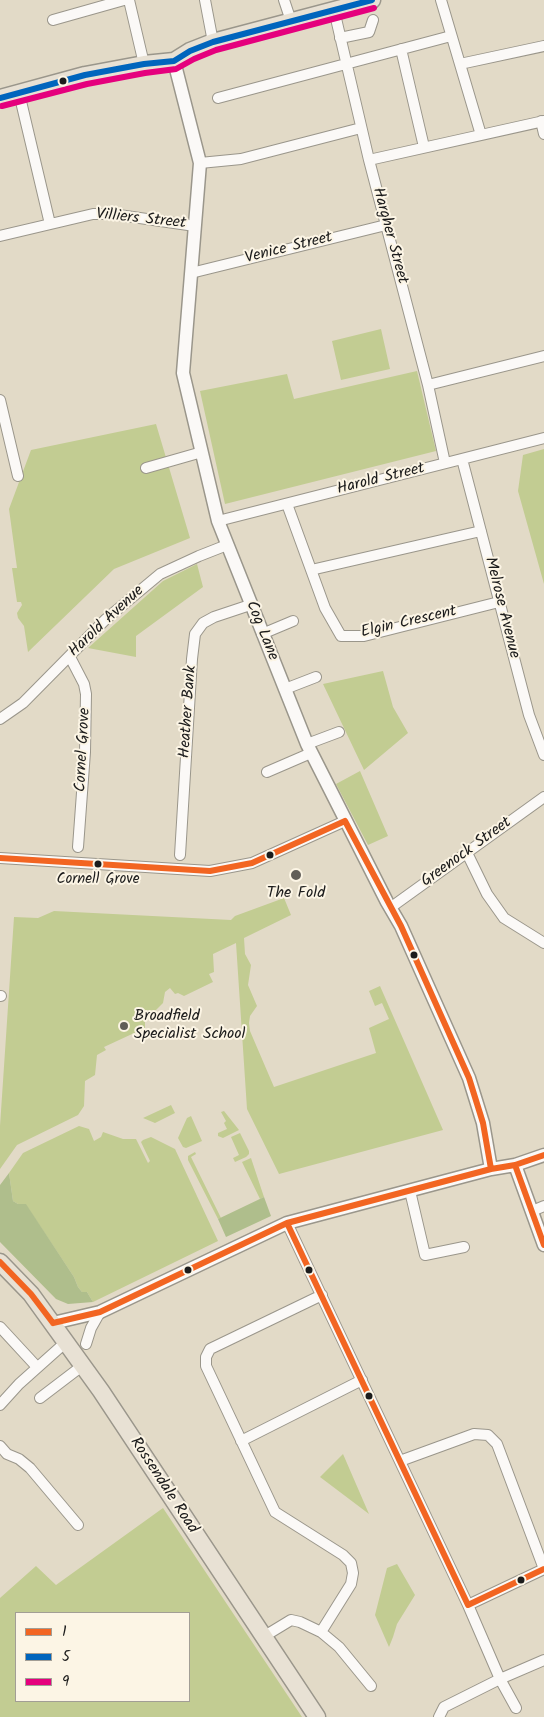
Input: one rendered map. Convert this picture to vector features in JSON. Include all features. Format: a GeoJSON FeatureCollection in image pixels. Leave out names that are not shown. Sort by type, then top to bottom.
{"type":"FeatureCollection","features":[{"type":"Feature","properties":{"kind":"main road"},"geometry":{"type":"LineString","coordinates":[[0,98],[85,75],[144,64],[174,61],[190,51],[213,42],[370,0]]}},
{"type":"Feature","properties":{"kind":"main road","name":"Rossendale Road"},"geometry":{"type":"LineString","coordinates":[[0,1262],[31,1294],[101,1391],[317,1717]]}},
{"type":"Feature","properties":{"kind":"street"},"geometry":{"type":"LineString","coordinates":[[53,20],[124,0]]}},
{"type":"Feature","properties":{"kind":"street"},"geometry":{"type":"LineString","coordinates":[[129,0],[144,64]]}},
{"type":"Feature","properties":{"kind":"street"},"geometry":{"type":"LineString","coordinates":[[205,0],[213,42]]}},
{"type":"Feature","properties":{"kind":"street"},"geometry":{"type":"LineString","coordinates":[[284,0],[290,21]]}},
{"type":"Feature","properties":{"kind":"street"},"geometry":{"type":"LineString","coordinates":[[441,0],[481,135]]}},
{"type":"Feature","properties":{"kind":"street","name":"Hargher Street"},"geometry":{"type":"LineString","coordinates":[[334,10],[369,160],[428,385],[445,463]]}},
{"type":"Feature","properties":{"kind":"street"},"geometry":{"type":"LineString","coordinates":[[340,38],[369,32],[373,20]]}},
{"type":"Feature","properties":{"kind":"street"},"geometry":{"type":"LineString","coordinates":[[218,98],[451,36]]}},
{"type":"Feature","properties":{"kind":"street"},"geometry":{"type":"LineString","coordinates":[[460,64],[544,46]]}},
{"type":"Feature","properties":{"kind":"street"},"geometry":{"type":"LineString","coordinates":[[401,49],[424,147]]}},
{"type":"Feature","properties":{"kind":"street","name":"Cog Lane"},"geometry":{"type":"LineString","coordinates":[[174,61],[200,163],[183,373],[218,521],[309,749],[408,941],[469,1078],[484,1123],[491,1169]]}},
{"type":"Feature","properties":{"kind":"street"},"geometry":{"type":"LineString","coordinates":[[19,93],[50,224]]}},
{"type":"Feature","properties":{"kind":"street"},"geometry":{"type":"LineString","coordinates":[[369,160],[542,121],[544,134]]}},
{"type":"Feature","properties":{"kind":"street"},"geometry":{"type":"LineString","coordinates":[[200,163],[241,158],[361,128]]}},
{"type":"Feature","properties":{"kind":"street","name":"Villiers Street"},"geometry":{"type":"LineString","coordinates":[[0,236],[103,213],[195,226]]}},
{"type":"Feature","properties":{"kind":"street","name":"Venice Street"},"geometry":{"type":"LineString","coordinates":[[191,273],[386,225]]}},
{"type":"Feature","properties":{"kind":"street"},"geometry":{"type":"LineString","coordinates":[[428,385],[544,356]]}},
{"type":"Feature","properties":{"kind":"street"},"geometry":{"type":"LineString","coordinates":[[0,400],[18,476]]}},
{"type":"Feature","properties":{"kind":"street","name":"Harold Street"},"geometry":{"type":"LineString","coordinates":[[218,521],[544,438]]}},
{"type":"Feature","properties":{"kind":"street"},"geometry":{"type":"LineString","coordinates":[[146,468],[202,452]]}},
{"type":"Feature","properties":{"kind":"street","name":"Melrose Avenue"},"geometry":{"type":"LineString","coordinates":[[462,459],[529,715],[544,755]]}},
{"type":"Feature","properties":{"kind":"street","name":"Elgin Crescent"},"geometry":{"type":"LineString","coordinates":[[287,504],[325,608],[341,636],[364,636],[499,602]]}},
{"type":"Feature","properties":{"kind":"street"},"geometry":{"type":"LineString","coordinates":[[312,570],[481,531]]}},
{"type":"Feature","properties":{"kind":"street","name":"Harold Avenue"},"geometry":{"type":"LineString","coordinates":[[0,719],[23,703],[106,619],[160,574],[227,545]]}},
{"type":"Feature","properties":{"kind":"street","name":"Heather Bank"},"geometry":{"type":"LineString","coordinates":[[180,855],[195,634],[203,623],[214,617],[250,605]]}},
{"type":"Feature","properties":{"kind":"street"},"geometry":{"type":"LineString","coordinates":[[262,634],[293,621]]}},
{"type":"Feature","properties":{"kind":"street","name":"Cornel Grove"},"geometry":{"type":"LineString","coordinates":[[70,657],[84,684],[86,694],[85,752],[78,847]]}},
{"type":"Feature","properties":{"kind":"street"},"geometry":{"type":"LineString","coordinates":[[285,689],[316,677]]}},
{"type":"Feature","properties":{"kind":"street"},"geometry":{"type":"LineString","coordinates":[[267,772],[339,732]]}},
{"type":"Feature","properties":{"kind":"street","name":"Greenock Street"},"geometry":{"type":"LineString","coordinates":[[390,908],[544,797]]}},
{"type":"Feature","properties":{"kind":"street"},"geometry":{"type":"LineString","coordinates":[[0,858],[210,871],[252,863],[345,821]]}},
{"type":"Feature","properties":{"kind":"street"},"geometry":{"type":"LineString","coordinates":[[467,853],[487,894],[504,918],[544,943]]}},
{"type":"Feature","properties":{"kind":"street"},"geometry":{"type":"LineString","coordinates":[[53,1323],[100,1312],[287,1223],[491,1169],[515,1165],[544,1155]]}},
{"type":"Feature","properties":{"kind":"street"},"geometry":{"type":"LineString","coordinates":[[515,1165],[538,1209],[544,1245]]}},
{"type":"Feature","properties":{"kind":"street"},"geometry":{"type":"LineString","coordinates":[[410,1191],[425,1255],[464,1247]]}},
{"type":"Feature","properties":{"kind":"street"},"geometry":{"type":"LineString","coordinates":[[287,1223],[468,1605],[500,1679],[516,1708]]}},
{"type":"Feature","properties":{"kind":"street"},"geometry":{"type":"LineString","coordinates":[[321,1632],[351,1584],[351,1564],[342,1555],[276,1512],[206,1366],[206,1357],[210,1349],[322,1295]]}},
{"type":"Feature","properties":{"kind":"street"},"geometry":{"type":"LineString","coordinates":[[86,1344],[91,1328],[100,1312]]}},
{"type":"Feature","properties":{"kind":"street"},"geometry":{"type":"LineString","coordinates":[[0,1327],[37,1368]]}},
{"type":"Feature","properties":{"kind":"street"},"geometry":{"type":"LineString","coordinates":[[0,1405],[19,1384],[66,1342]]}},
{"type":"Feature","properties":{"kind":"street"},"geometry":{"type":"LineString","coordinates":[[40,1398],[82,1366]]}},
{"type":"Feature","properties":{"kind":"street"},"geometry":{"type":"LineString","coordinates":[[241,1441],[362,1380]]}},
{"type":"Feature","properties":{"kind":"street"},"geometry":{"type":"LineString","coordinates":[[400,1462],[474,1434],[488,1435],[497,1444],[544,1569],[468,1605]]}},
{"type":"Feature","properties":{"kind":"street"},"geometry":{"type":"LineString","coordinates":[[0,1446],[7,1454],[19,1459],[30,1468],[78,1525]]}},
{"type":"Feature","properties":{"kind":"street"},"geometry":{"type":"LineString","coordinates":[[263,1637],[291,1620],[300,1622],[321,1632],[340,1647],[371,1686]]}},
{"type":"Feature","properties":{"kind":"street"},"geometry":{"type":"LineString","coordinates":[[439,1717],[444,1707],[500,1679],[544,1660]]}},
{"type":"Feature","properties":{"kind":"green space"},"geometry":{"type":"Polygon","coordinates":[[[381,329],[390,369],[341,380],[332,341],[381,329]]]}},
{"type":"Feature","properties":{"kind":"green space"},"geometry":{"type":"Polygon","coordinates":[[[417,371],[436,451],[225,504],[200,391],[287,374],[294,399],[417,371]]]}},
{"type":"Feature","properties":{"kind":"green space"},"geometry":{"type":"Polygon","coordinates":[[[156,424],[190,538],[114,569],[28,652],[24,626],[17,613],[22,605],[21,602],[17,602],[12,568],[17,568],[9,509],[31,450],[156,424]]]}},
{"type":"Feature","properties":{"kind":"green space"},"geometry":{"type":"Polygon","coordinates":[[[544,449],[544,584],[518,491],[523,455],[544,449]]]}},
{"type":"Feature","properties":{"kind":"green space"},"geometry":{"type":"Polygon","coordinates":[[[197,564],[203,587],[136,636],[136,657],[88,648],[163,581],[197,564]]]}},
{"type":"Feature","properties":{"kind":"green space"},"geometry":{"type":"Polygon","coordinates":[[[383,671],[393,707],[408,733],[364,770],[323,684],[383,671]]]}},
{"type":"Feature","properties":{"kind":"green space"},"geometry":{"type":"Polygon","coordinates":[[[360,771],[388,836],[368,845],[336,784],[360,771]]]}},
{"type":"Feature","properties":{"kind":"green space"},"geometry":{"type":"Polygon","coordinates":[[[284,898],[291,915],[244,938],[245,954],[251,965],[248,985],[257,1006],[250,1016],[250,1031],[274,1087],[376,1053],[369,1028],[389,1019],[382,1003],[375,1006],[369,991],[380,986],[443,1130],[279,1174],[247,1109],[236,943],[213,954],[214,972],[209,974],[213,982],[184,996],[178,993],[175,994],[170,988],[165,992],[163,1003],[145,1021],[145,1028],[104,1047],[106,1050],[97,1055],[95,1075],[85,1081],[84,1106],[78,1115],[17,1145],[0,1169],[0,1126],[14,917],[38,918],[54,911],[231,920],[235,916],[284,898]]]}},
{"type":"Feature","properties":{"kind":"green space"},"geometry":{"type":"Polygon","coordinates":[[[171,1105],[175,1113],[155,1123],[143,1118],[171,1105]]]}},
{"type":"Feature","properties":{"kind":"green space"},"geometry":{"type":"Polygon","coordinates":[[[224,1111],[239,1130],[223,1138],[218,1136],[218,1133],[227,1129],[224,1123],[226,1121],[221,1112],[224,1111]]]}},
{"type":"Feature","properties":{"kind":"green space"},"geometry":{"type":"Polygon","coordinates":[[[191,1116],[202,1141],[186,1148],[183,1147],[178,1138],[187,1118],[191,1116]]]}},
{"type":"Feature","properties":{"kind":"green space"},"geometry":{"type":"Polygon","coordinates":[[[79,1126],[89,1129],[94,1141],[101,1137],[103,1132],[123,1139],[136,1139],[148,1163],[150,1161],[141,1142],[143,1140],[151,1137],[175,1149],[218,1241],[93,1302],[87,1292],[82,1292],[78,1287],[74,1277],[26,1205],[13,1201],[9,1173],[23,1153],[79,1126]]]}},
{"type":"Feature","properties":{"kind":"green space"},"geometry":{"type":"Polygon","coordinates":[[[240,1133],[249,1154],[235,1162],[233,1158],[239,1155],[231,1137],[240,1133]]]}},
{"type":"Feature","properties":{"kind":"green space"},"geometry":{"type":"Polygon","coordinates":[[[195,1152],[196,1154],[191,1157],[221,1218],[218,1219],[188,1160],[188,1156],[195,1152]]]}},
{"type":"Feature","properties":{"kind":"green space"},"geometry":{"type":"Polygon","coordinates":[[[251,1158],[264,1197],[260,1199],[242,1162],[251,1158]]]}},
{"type":"Feature","properties":{"kind":"green space"},"geometry":{"type":"Polygon","coordinates":[[[9,1173],[13,1201],[18,1204],[26,1204],[74,1277],[78,1287],[82,1292],[87,1292],[93,1302],[68,1304],[56,1299],[0,1242],[0,1185],[9,1173]]]}},
{"type":"Feature","properties":{"kind":"green space"},"geometry":{"type":"Polygon","coordinates":[[[264,1197],[271,1216],[226,1237],[218,1219],[264,1197]]]}},
{"type":"Feature","properties":{"kind":"green space"},"geometry":{"type":"Polygon","coordinates":[[[343,1454],[369,1514],[320,1477],[343,1454]]]}},
{"type":"Feature","properties":{"kind":"green space"},"geometry":{"type":"Polygon","coordinates":[[[163,1508],[302,1717],[0,1717],[0,1598],[36,1566],[56,1585],[163,1508]]]}},
{"type":"Feature","properties":{"kind":"green space"},"geometry":{"type":"Polygon","coordinates":[[[397,1564],[415,1595],[397,1624],[389,1647],[375,1615],[387,1568],[397,1564]]]}},
{"type":"Feature","properties":{"kind":"transit line","name":"5"},"geometry":{"type":"LineString","coordinates":[[0,98],[85,75],[144,64],[174,61],[190,51],[213,42],[372,0]]}},
{"type":"Feature","properties":{"kind":"transit line","name":"9"},"geometry":{"type":"LineString","coordinates":[[2,106],[87,84],[176,69],[216,50],[374,8]]}},
{"type":"Feature","properties":{"kind":"transit line","name":"1"},"geometry":{"type":"LineString","coordinates":[[345,821],[401,926],[469,1078],[483,1123],[491,1169]]}},
{"type":"Feature","properties":{"kind":"transit line","name":"1"},"geometry":{"type":"LineString","coordinates":[[0,858],[210,871],[252,863],[345,821]]}},
{"type":"Feature","properties":{"kind":"transit line","name":"1"},"geometry":{"type":"LineString","coordinates":[[53,1323],[100,1312],[287,1223],[491,1169],[515,1165],[544,1155]]}},
{"type":"Feature","properties":{"kind":"transit line","name":"1"},"geometry":{"type":"LineString","coordinates":[[515,1165],[544,1245]]}},
{"type":"Feature","properties":{"kind":"transit line","name":"1"},"geometry":{"type":"LineString","coordinates":[[287,1223],[468,1605],[544,1569]]}},
{"type":"Feature","properties":{"kind":"transit line","name":"1"},"geometry":{"type":"LineString","coordinates":[[0,1262],[31,1294],[53,1323]]}},
{"type":"Feature","properties":{"kind":"place","name":"Cornell Grove"},"geometry":{"type":"Point","coordinates":[98,864]}},
{"type":"Feature","properties":{"kind":"place","name":"The Fold"},"geometry":{"type":"Point","coordinates":[296,875]}},
{"type":"Feature","properties":{"kind":"place","name":"Broadfield Specialist School"},"geometry":{"type":"Point","coordinates":[124,1026]}}]}
